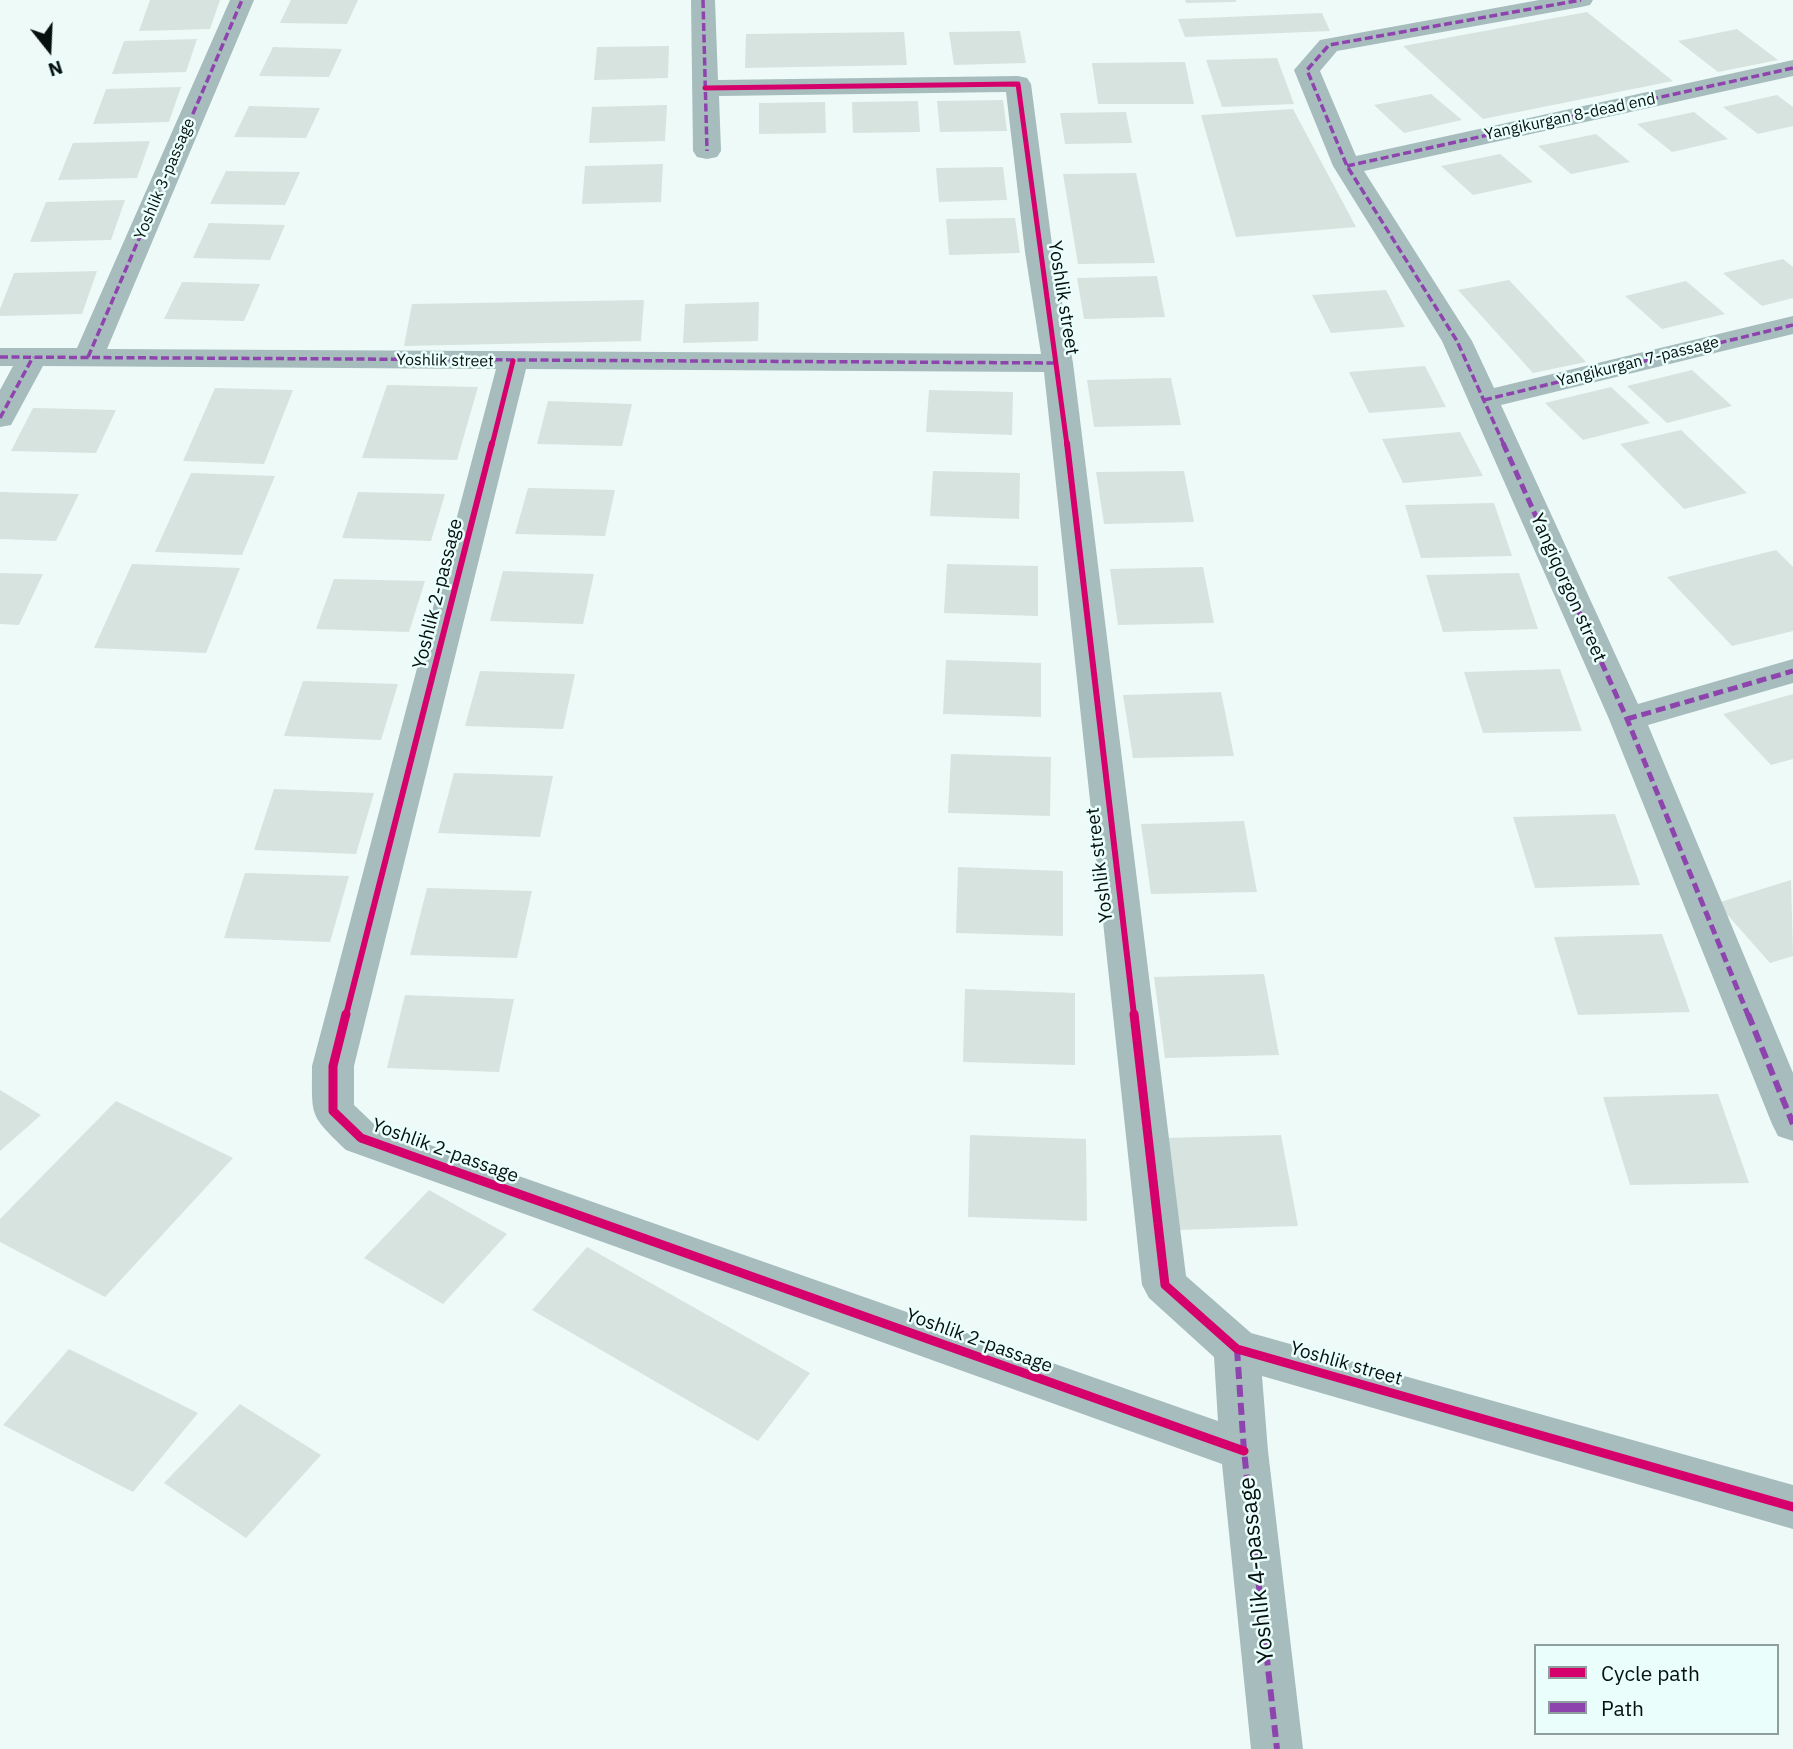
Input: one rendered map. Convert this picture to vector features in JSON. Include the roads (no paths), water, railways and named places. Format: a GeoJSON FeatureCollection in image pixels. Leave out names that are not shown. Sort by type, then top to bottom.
{"type":"FeatureCollection","features":[{"type":"Feature","properties":{"kind":"street","name":"Yoshlik 3-passage"},"geometry":{"type":"LineString","coordinates":[[88,357],[242,0]]}},
{"type":"Feature","properties":{"kind":"street"},"geometry":{"type":"LineString","coordinates":[[703,0],[707,150]]}},
{"type":"Feature","properties":{"kind":"street","name":"Yangiqorgon street"},"geometry":{"type":"LineString","coordinates":[[1581,0],[1329,45],[1307,70],[1347,166],[1457,341],[1627,719],[1793,1124]]}},
{"type":"Feature","properties":{"kind":"street","name":"Yangikurgan 8-dead end"},"geometry":{"type":"LineString","coordinates":[[1347,166],[1793,68]]}},
{"type":"Feature","properties":{"kind":"street","name":"Yoshlik street"},"geometry":{"type":"LineString","coordinates":[[705,88],[1018,84],[1058,363],[1165,1285],[1237,1349],[1793,1507]]}},
{"type":"Feature","properties":{"kind":"street","name":"Yangikurgan 7-passage"},"geometry":{"type":"LineString","coordinates":[[1484,400],[1793,325]]}},
{"type":"Feature","properties":{"kind":"street","name":"Yoshlik street"},"geometry":{"type":"LineString","coordinates":[[0,356],[1058,363]]}},
{"type":"Feature","properties":{"kind":"street"},"geometry":{"type":"LineString","coordinates":[[0,418],[33,357]]}},
{"type":"Feature","properties":{"kind":"street","name":"Yoshlik 2-passage"},"geometry":{"type":"LineString","coordinates":[[513,361],[333,1066],[333,1111],[361,1138],[1244,1451]]}},
{"type":"Feature","properties":{"kind":"street"},"geometry":{"type":"LineString","coordinates":[[1627,719],[1793,671]]}},
{"type":"Feature","properties":{"kind":"street","name":"Yoshlik 4-passage"},"geometry":{"type":"LineString","coordinates":[[1237,1349],[1244,1451],[1277,1749]]}}]}
